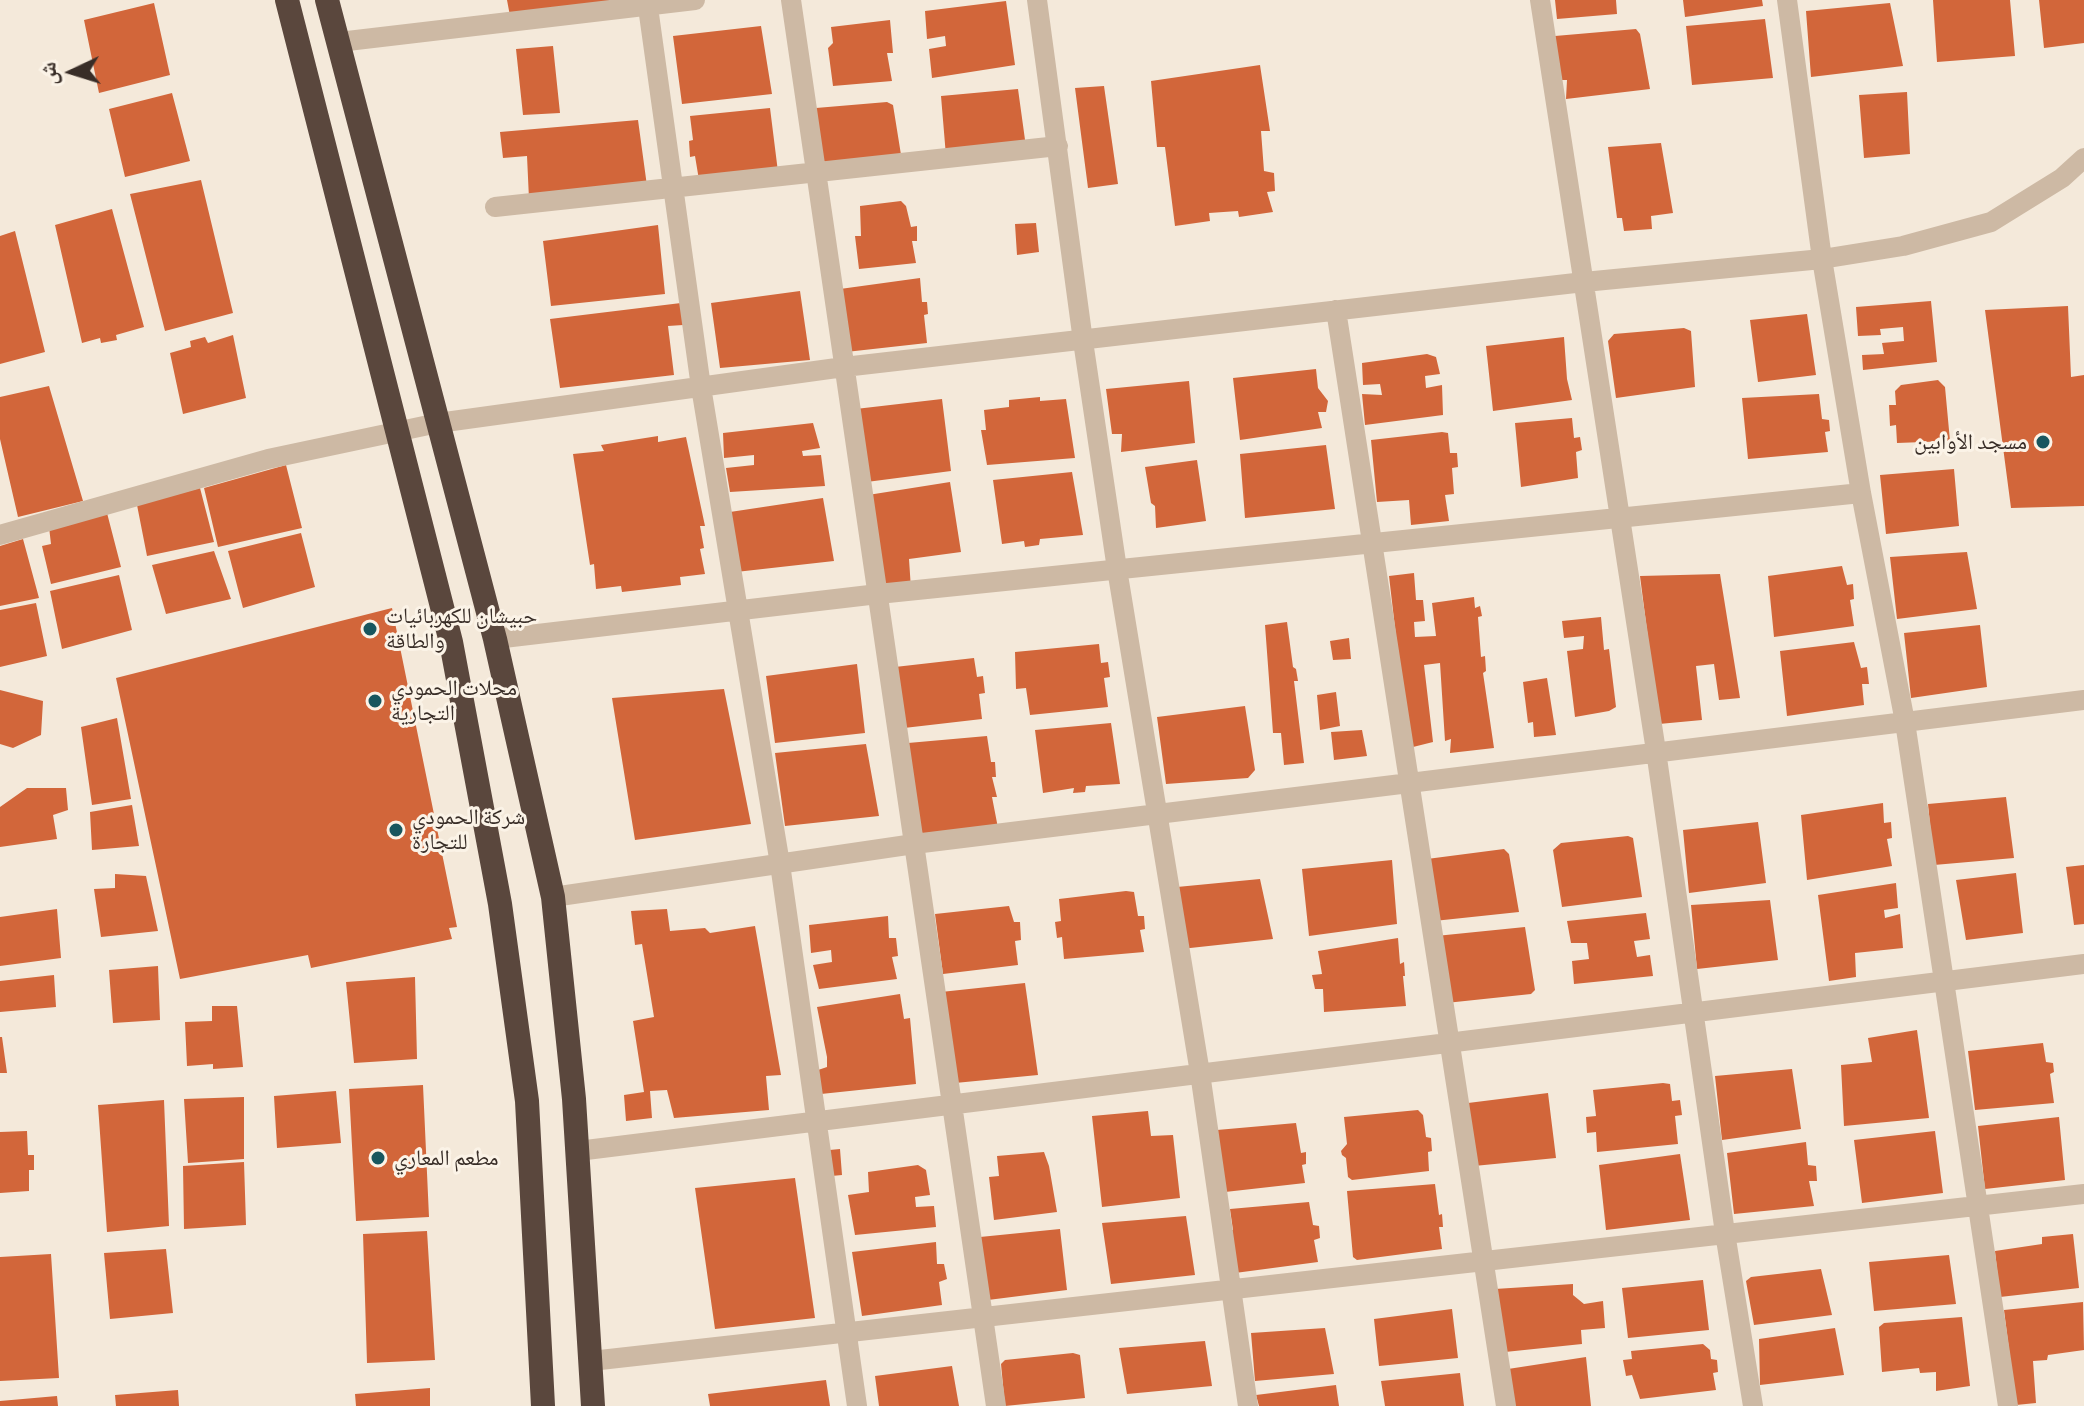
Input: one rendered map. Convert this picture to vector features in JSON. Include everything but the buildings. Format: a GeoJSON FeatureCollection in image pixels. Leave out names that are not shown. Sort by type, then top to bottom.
{"type":"FeatureCollection","features":[{"type":"Feature","properties":{"kind":"highway"},"geometry":{"type":"LineString","coordinates":[[287,0],[451,642],[500,904],[527,1101],[543,1406]]}},
{"type":"Feature","properties":{"kind":"highway"},"geometry":{"type":"LineString","coordinates":[[327,0],[495,639],[553,897],[578,1151],[593,1406]]}},
{"type":"Feature","properties":{"kind":"street"},"geometry":{"type":"LineString","coordinates":[[339,42],[647,3],[695,0]]}},
{"type":"Feature","properties":{"kind":"street"},"geometry":{"type":"LineString","coordinates":[[791,0],[996,1406]]}},
{"type":"Feature","properties":{"kind":"street"},"geometry":{"type":"LineString","coordinates":[[1037,0],[1117,569],[1200,1073],[1248,1406]]}},
{"type":"Feature","properties":{"kind":"street"},"geometry":{"type":"LineString","coordinates":[[1540,0],[1753,1406]]}},
{"type":"Feature","properties":{"kind":"street"},"geometry":{"type":"LineString","coordinates":[[1787,0],[1822,259],[1861,493],[1905,722],[2008,1406]]}},
{"type":"Feature","properties":{"kind":"street"},"geometry":{"type":"LineString","coordinates":[[647,3],[701,387],[819,1121],[857,1406]]}},
{"type":"Feature","properties":{"kind":"street"},"geometry":{"type":"LineString","coordinates":[[495,207],[1058,146]]}},
{"type":"Feature","properties":{"kind":"street"},"geometry":{"type":"LineString","coordinates":[[0,535],[268,459],[438,423],[844,367],[1584,282],[1822,259],[1903,246],[1991,222],[2062,178],[2084,158]]}},
{"type":"Feature","properties":{"kind":"street"},"geometry":{"type":"LineString","coordinates":[[1336,310],[1506,1406]]}},
{"type":"Feature","properties":{"kind":"street"},"geometry":{"type":"LineString","coordinates":[[495,639],[878,594],[1861,493]]}},
{"type":"Feature","properties":{"kind":"street"},"geometry":{"type":"LineString","coordinates":[[553,897],[914,844],[2084,700]]}},
{"type":"Feature","properties":{"kind":"street"},"geometry":{"type":"LineString","coordinates":[[578,1151],[2084,964]]}},
{"type":"Feature","properties":{"kind":"street"},"geometry":{"type":"LineString","coordinates":[[591,1361],[2084,1194]]}},
{"type":"Feature","properties":{"kind":"place","name":"مسجد الأوابين"},"geometry":{"type":"Point","coordinates":[2043,442]}},
{"type":"Feature","properties":{"kind":"place","name":"حبيشان للكهربائيات والطاقة"},"geometry":{"type":"Point","coordinates":[370,629]}},
{"type":"Feature","properties":{"kind":"place","name":"محلات الحمودي التجارية"},"geometry":{"type":"Point","coordinates":[375,701]}},
{"type":"Feature","properties":{"kind":"place","name":"شركة الحمودي للتجارة"},"geometry":{"type":"Point","coordinates":[396,830]}},
{"type":"Feature","properties":{"kind":"place","name":"مطعم المعاري"},"geometry":{"type":"Point","coordinates":[378,1158]}}]}
